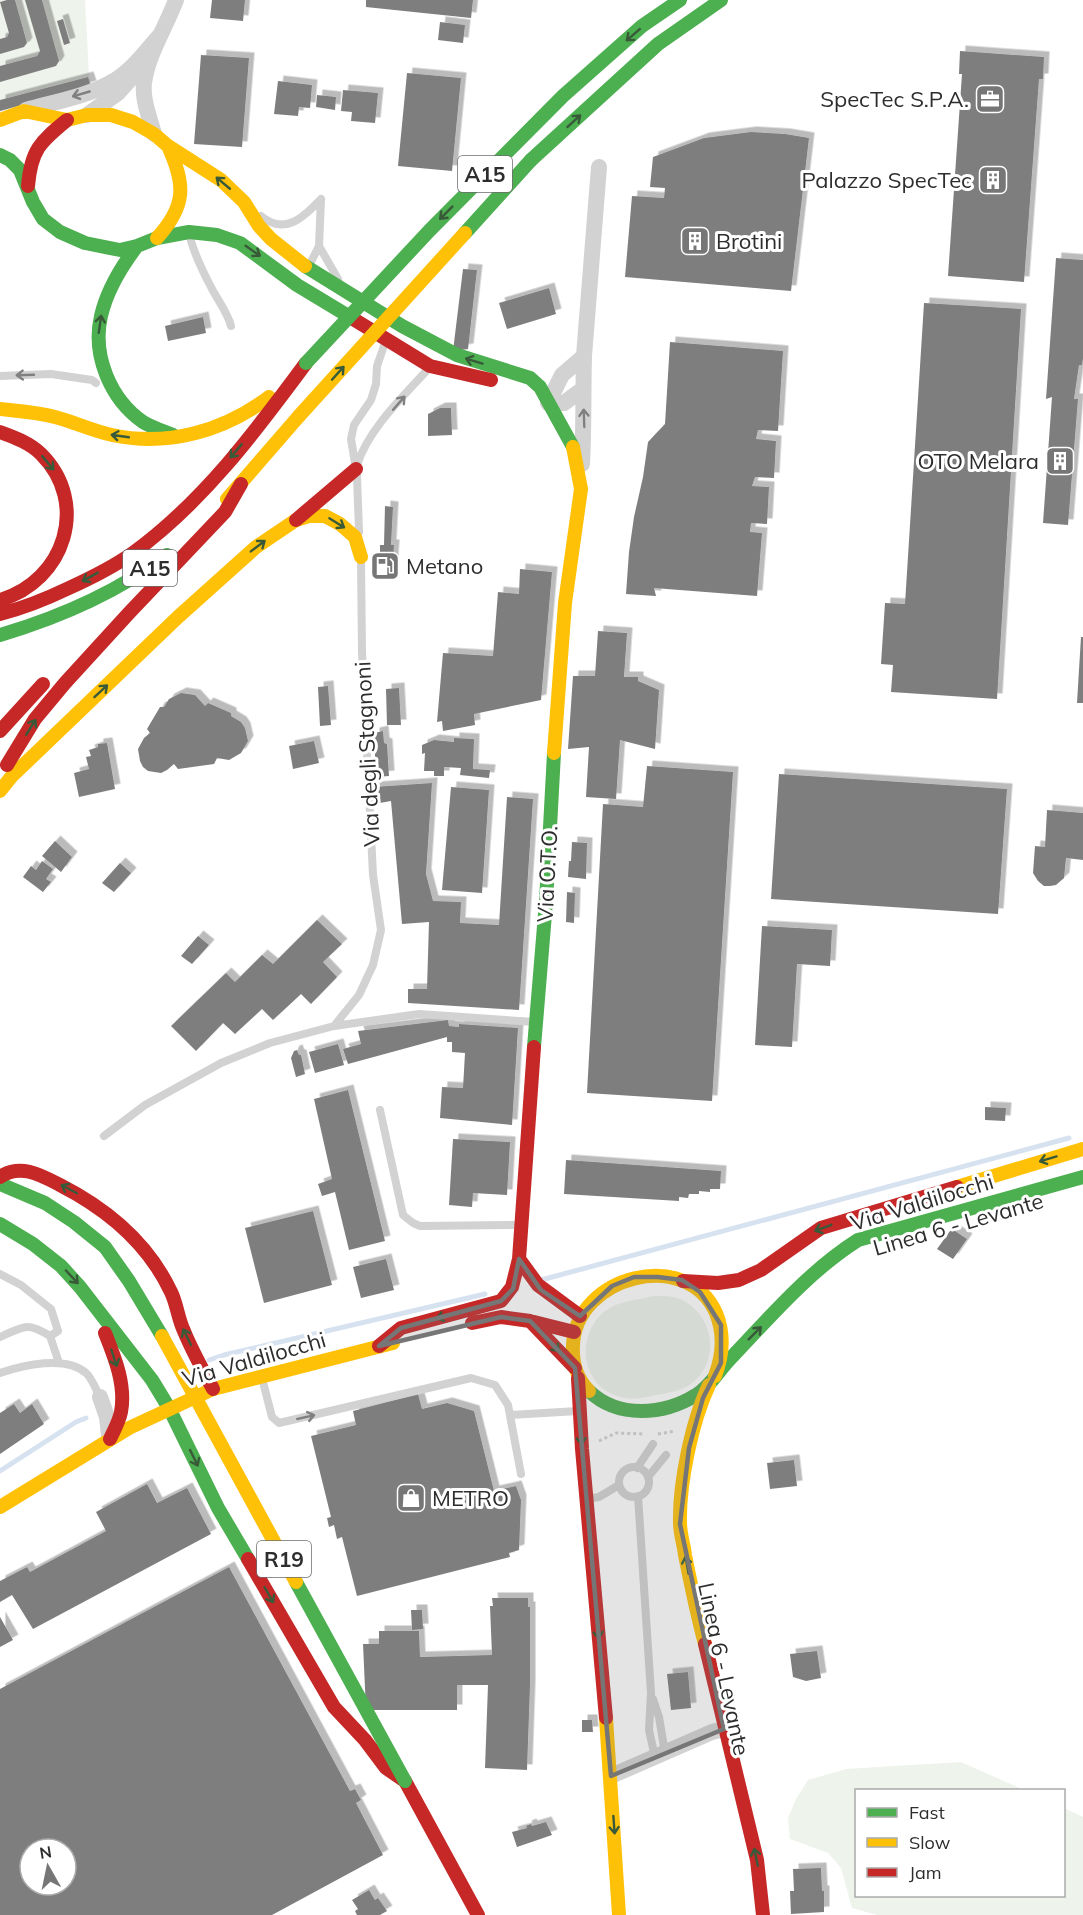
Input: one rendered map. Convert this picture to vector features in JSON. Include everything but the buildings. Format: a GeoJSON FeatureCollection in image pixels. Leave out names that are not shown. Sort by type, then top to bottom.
{"type":"FeatureCollection","features":[{"type":"Feature","properties":{"kind":"main road","name":"A15"},"geometry":{"type":"LineString","coordinates":[[0,614],[37,603],[85,580],[131,554],[170,524],[204,489],[269,403],[429,231],[563,96],[642,26],[680,0]]}},
{"type":"Feature","properties":{"kind":"main road","name":"A15"},"geometry":{"type":"LineString","coordinates":[[0,634],[39,624],[114,591],[189,538],[241,484],[299,416],[531,160],[658,44],[721,0]]}},
{"type":"Feature","properties":{"kind":"main road"},"geometry":{"type":"LineString","coordinates":[[0,120],[24,111],[67,120]]}},
{"type":"Feature","properties":{"kind":"main road"},"geometry":{"type":"LineString","coordinates":[[28,186],[30,165],[43,140],[67,120],[87,115],[111,115],[133,122],[221,180],[244,202],[259,226],[271,239],[308,268],[437,345],[527,388]]}},
{"type":"Feature","properties":{"kind":"main road"},"geometry":{"type":"LineString","coordinates":[[157,237],[175,216],[182,192],[177,164],[168,147]]}},
{"type":"Feature","properties":{"kind":"main road"},"geometry":{"type":"LineString","coordinates":[[0,155],[10,160],[20,170],[33,202],[43,219],[60,232],[85,243],[120,250],[137,246],[157,237],[189,232],[217,235],[240,243],[297,285],[430,366],[527,388]]}},
{"type":"Feature","properties":{"kind":"main road"},"geometry":{"type":"LineString","coordinates":[[137,246],[104,302],[98,327],[102,382],[137,417],[155,429],[178,436]]}},
{"type":"Feature","properties":{"kind":"main road","name":"Via O.T.O."},"geometry":{"type":"LineString","coordinates":[[501,1301],[513,1289],[519,1259],[546,902],[559,670],[581,489],[573,445],[540,387],[527,388]]}},
{"type":"Feature","properties":{"kind":"main road"},"geometry":{"type":"LineString","coordinates":[[0,410],[50,416],[114,436],[148,440],[221,427],[269,403]]}},
{"type":"Feature","properties":{"kind":"main road"},"geometry":{"type":"LineString","coordinates":[[0,432],[20,439],[40,453],[55,471],[66,495],[68,515],[66,538],[51,566],[21,593],[0,600]]}},
{"type":"Feature","properties":{"kind":"main road"},"geometry":{"type":"LineString","coordinates":[[0,791],[12,776],[178,617],[255,548],[296,520],[356,469]]}},
{"type":"Feature","properties":{"kind":"main road"},"geometry":{"type":"LineString","coordinates":[[0,777],[35,719],[129,613],[225,512],[241,484]]}},
{"type":"Feature","properties":{"kind":"main road"},"geometry":{"type":"LineString","coordinates":[[296,520],[309,516],[325,516],[340,524],[355,537],[361,557]]}},
{"type":"Feature","properties":{"kind":"main road"},"geometry":{"type":"LineString","coordinates":[[0,731],[34,693],[129,613]]}},
{"type":"Feature","properties":{"kind":"main road"},"geometry":{"type":"LineString","coordinates":[[8,703],[34,693]]}},
{"type":"Feature","properties":{"kind":"main road","name":"Via Valdilocchi"},"geometry":{"type":"LineString","coordinates":[[682,1280],[708,1284],[739,1280],[763,1268],[820,1228],[1083,1149]]}},
{"type":"Feature","properties":{"kind":"main road"},"geometry":{"type":"LineString","coordinates":[[0,1177],[19,1169],[41,1174],[105,1211],[129,1233],[154,1264],[172,1294],[183,1331],[213,1389]]}},
{"type":"Feature","properties":{"kind":"main road","name":"Via Valdilocchi"},"geometry":{"type":"LineString","coordinates":[[712,1381],[829,1259],[858,1240],[1083,1177]]}},
{"type":"Feature","properties":{"kind":"main road","name":"R19"},"geometry":{"type":"LineString","coordinates":[[0,1184],[45,1203],[74,1222],[105,1247],[129,1281],[162,1336],[478,1915]]}},
{"type":"Feature","properties":{"kind":"main road"},"geometry":{"type":"LineString","coordinates":[[0,1224],[33,1244],[61,1266],[152,1380],[170,1408],[218,1508],[334,1707],[365,1740],[386,1768],[405,1781]]}},
{"type":"Feature","properties":{"kind":"main road"},"geometry":{"type":"LineString","coordinates":[[519,1259],[541,1290],[579,1316]]}},
{"type":"Feature","properties":{"kind":"main road"},"geometry":{"type":"LineString","coordinates":[[619,1915],[611,1776],[577,1373],[572,1348],[579,1316],[594,1299],[612,1286],[634,1277],[658,1277],[682,1280],[700,1292],[716,1311],[721,1325],[723,1350],[721,1363],[703,1398],[694,1432],[684,1477],[680,1524],[692,1592],[757,1860],[763,1915]]}},
{"type":"Feature","properties":{"kind":"main road","name":"Via Valdilocchi"},"geometry":{"type":"LineString","coordinates":[[0,1507],[110,1439],[213,1389],[379,1346],[401,1328],[501,1301]]}},
{"type":"Feature","properties":{"kind":"main road"},"geometry":{"type":"LineString","coordinates":[[93,1304],[113,1352],[120,1378],[122,1411],[110,1439]]}},
{"type":"Feature","properties":{"kind":"main road"},"geometry":{"type":"LineString","coordinates":[[379,1346],[501,1317],[530,1321],[574,1332]]}},
{"type":"Feature","properties":{"kind":"main road"},"geometry":{"type":"LineString","coordinates":[[530,1321],[577,1373],[594,1396],[605,1403],[632,1411],[659,1409],[697,1395],[712,1381]]}},
{"type":"Feature","properties":{"kind":"street"},"geometry":{"type":"LineString","coordinates":[[154,134],[146,107],[144,83],[160,35],[176,0]]}},
{"type":"Feature","properties":{"kind":"street"},"geometry":{"type":"LineString","coordinates":[[24,111],[95,90],[112,82],[133,65],[160,35]]}},
{"type":"Feature","properties":{"kind":"street"},"geometry":{"type":"LineString","coordinates":[[87,115],[118,93],[135,73],[160,35]]}},
{"type":"Feature","properties":{"kind":"street","name":"Via O.T.O."},"geometry":{"type":"LineString","coordinates":[[581,489],[584,356],[599,167]]}},
{"type":"Feature","properties":{"kind":"street"},"geometry":{"type":"LineString","coordinates":[[527,388],[562,375],[584,356]]}},
{"type":"Feature","properties":{"kind":"street"},"geometry":{"type":"LineString","coordinates":[[562,375],[548,403],[564,403],[583,389]]}},
{"type":"Feature","properties":{"kind":"street"},"geometry":{"type":"LineString","coordinates":[[100,1397],[107,1417],[110,1439]]}},
{"type":"Feature","properties":{"kind":"street"},"geometry":{"type":"LineString","coordinates":[[611,1776],[712,1732],[724,1729]]}},
{"type":"Feature","properties":{"kind":"lane"},"geometry":{"type":"LineString","coordinates":[[244,202],[265,219],[276,224],[288,224],[307,214],[321,199],[319,246],[308,268],[294,270],[275,267]]}},
{"type":"Feature","properties":{"kind":"lane"},"geometry":{"type":"LineString","coordinates":[[189,232],[192,249],[228,314],[231,326]]}},
{"type":"Feature","properties":{"kind":"lane"},"geometry":{"type":"LineString","coordinates":[[319,246],[344,290]]}},
{"type":"Feature","properties":{"kind":"lane","name":"Via degli Stagnoni"},"geometry":{"type":"LineString","coordinates":[[334,1026],[359,995],[373,965],[381,930],[373,875],[362,652],[361,557],[356,469],[351,439],[354,425],[371,400],[376,384],[377,366],[386,340]]}},
{"type":"Feature","properties":{"kind":"lane"},"geometry":{"type":"LineString","coordinates":[[356,469],[363,449],[380,425],[430,366],[437,345]]}},
{"type":"Feature","properties":{"kind":"lane"},"geometry":{"type":"LineString","coordinates":[[91,360],[102,382]]}},
{"type":"Feature","properties":{"kind":"lane"},"geometry":{"type":"LineString","coordinates":[[0,376],[51,374],[102,382]]}},
{"type":"Feature","properties":{"kind":"lane"},"geometry":{"type":"LineString","coordinates":[[104,1137],[146,1106],[221,1063],[270,1043],[334,1026],[419,1014],[536,1022]]}},
{"type":"Feature","properties":{"kind":"lane"},"geometry":{"type":"LineString","coordinates":[[380,1110],[403,1215],[420,1226],[521,1225]]}},
{"type":"Feature","properties":{"kind":"lane"},"geometry":{"type":"LineString","coordinates":[[0,1274],[21,1285],[51,1309],[58,1330],[50,1336]]}},
{"type":"Feature","properties":{"kind":"lane"},"geometry":{"type":"LineString","coordinates":[[0,1337],[23,1327],[35,1327],[50,1336],[59,1363]]}},
{"type":"Feature","properties":{"kind":"lane"},"geometry":{"type":"LineString","coordinates":[[0,1373],[14,1368],[59,1363],[73,1365],[87,1374],[100,1397]]}},
{"type":"Feature","properties":{"kind":"lane"},"geometry":{"type":"LineString","coordinates":[[262,1376],[272,1417],[279,1423],[471,1378],[495,1385],[508,1405],[521,1474]]}},
{"type":"Feature","properties":{"kind":"lane"},"geometry":{"type":"LineString","coordinates":[[510,1416],[579,1411]]}},
{"type":"Feature","properties":{"kind":"lane"},"geometry":{"type":"LineString","coordinates":[[638,1468],[653,1444]]}},
{"type":"Feature","properties":{"kind":"lane"},"geometry":{"type":"LineString","coordinates":[[648,1477],[642,1470],[633,1467],[624,1471],[619,1485],[628,1496],[642,1495],[648,1487],[648,1477],[666,1455]]}},
{"type":"Feature","properties":{"kind":"lane"},"geometry":{"type":"LineString","coordinates":[[587,1499],[599,1497],[619,1485]]}},
{"type":"Feature","properties":{"kind":"lane"},"geometry":{"type":"LineString","coordinates":[[638,1497],[651,1693],[659,1717],[660,1755]]}},
{"type":"Feature","properties":{"kind":"path"},"geometry":{"type":"LineString","coordinates":[[582,1449],[616,1433],[651,1435],[677,1431],[694,1432]]}},
{"type":"Feature","properties":{"kind":"highlighted area"},"geometry":{"type":"Polygon","coordinates":[[[519,1259],[541,1290],[580,1316],[612,1286],[634,1277],[658,1277],[682,1280],[700,1292],[721,1325],[721,1363],[703,1398],[689,1448],[680,1524],[724,1729],[611,1776],[575,1368],[530,1321],[501,1317],[379,1346],[401,1328],[501,1301],[513,1289],[519,1259]]]}},
{"type":"Feature","properties":{"kind":"shaded area"},"geometry":{"type":"Polygon","coordinates":[[[0,0],[85,0],[89,76],[93,87],[0,112],[0,0]]]}},
{"type":"Feature","properties":{"kind":"shaded area"},"geometry":{"type":"Polygon","coordinates":[[[653,1296],[680,1299],[694,1309],[702,1318],[707,1329],[710,1353],[700,1375],[683,1388],[643,1398],[621,1397],[607,1391],[597,1383],[590,1372],[586,1359],[589,1333],[595,1321],[610,1308],[653,1296]]]}},
{"type":"Feature","properties":{"kind":"shaded area"},"geometry":{"type":"Polygon","coordinates":[[[961,1762],[1022,1789],[855,1789],[855,1897],[1065,1897],[1065,1808],[1083,1817],[1083,1915],[877,1915],[852,1908],[841,1868],[828,1853],[790,1839],[788,1818],[808,1780],[846,1769],[961,1762]]]}},
{"type":"Feature","properties":{"kind":"waterway"},"geometry":{"type":"LineString","coordinates":[[541,1280],[1069,1138]]}},
{"type":"Feature","properties":{"kind":"waterway"},"geometry":{"type":"LineString","coordinates":[[209,1360],[485,1294]]}},
{"type":"Feature","properties":{"kind":"waterway"},"geometry":{"type":"LineString","coordinates":[[0,1471],[76,1422],[86,1418]]}},
{"type":"Feature","properties":{"kind":"traffic: fast"},"geometry":{"type":"LineString","coordinates":[[306,363],[429,231],[563,96],[642,26],[680,0]]}},
{"type":"Feature","properties":{"kind":"traffic: fast"},"geometry":{"type":"LineString","coordinates":[[531,160],[658,44],[721,0]]}},
{"type":"Feature","properties":{"kind":"traffic: fast"},"geometry":{"type":"LineString","coordinates":[[0,155],[10,160],[20,170],[33,202],[43,219],[60,232],[85,243],[120,250],[157,238],[189,232],[217,235],[240,243],[297,285],[350,317]]}},
{"type":"Feature","properties":{"kind":"traffic: fast"},"geometry":{"type":"LineString","coordinates":[[465,233],[531,160]]}},
{"type":"Feature","properties":{"kind":"traffic: fast"},"geometry":{"type":"LineString","coordinates":[[137,246],[125,262],[107,297],[101,316],[99,346],[106,375],[121,401],[143,422],[173,435]]}},
{"type":"Feature","properties":{"kind":"traffic: fast"},"geometry":{"type":"LineString","coordinates":[[305,266],[402,326],[457,355],[530,378],[540,387],[573,447]]}},
{"type":"Feature","properties":{"kind":"traffic: fast"},"geometry":{"type":"LineString","coordinates":[[0,635],[66,612],[108,592],[167,555]]}},
{"type":"Feature","properties":{"kind":"traffic: fast"},"geometry":{"type":"LineString","coordinates":[[534,1047],[546,902],[554,753]]}},
{"type":"Feature","properties":{"kind":"traffic: fast"},"geometry":{"type":"LineString","coordinates":[[589,1391],[601,1400],[627,1410],[656,1410],[683,1402],[706,1388],[726,1363],[791,1295],[840,1252],[858,1240],[1083,1177]]}},
{"type":"Feature","properties":{"kind":"traffic: fast"},"geometry":{"type":"LineString","coordinates":[[0,1184],[45,1203],[74,1222],[105,1247],[129,1281],[162,1336]]}},
{"type":"Feature","properties":{"kind":"traffic: fast"},"geometry":{"type":"LineString","coordinates":[[0,1224],[33,1244],[61,1266],[152,1380],[169,1408],[218,1508],[248,1559]]}},
{"type":"Feature","properties":{"kind":"traffic: fast"},"geometry":{"type":"LineString","coordinates":[[296,1582],[405,1781]]}},
{"type":"Feature","properties":{"kind":"traffic: slow"},"geometry":{"type":"LineString","coordinates":[[0,120],[24,111],[67,120],[87,115],[111,115],[133,122],[221,180],[244,202],[259,226],[271,239],[305,266]]}},
{"type":"Feature","properties":{"kind":"traffic: slow"},"geometry":{"type":"LineString","coordinates":[[157,238],[173,216],[180,195],[178,172],[168,146]]}},
{"type":"Feature","properties":{"kind":"traffic: slow"},"geometry":{"type":"LineString","coordinates":[[299,416],[465,233]]}},
{"type":"Feature","properties":{"kind":"traffic: slow"},"geometry":{"type":"LineString","coordinates":[[0,409],[48,415],[112,435],[154,439],[195,433],[214,427],[252,409],[269,397]]}},
{"type":"Feature","properties":{"kind":"traffic: slow"},"geometry":{"type":"LineString","coordinates":[[227,499],[299,416]]}},
{"type":"Feature","properties":{"kind":"traffic: slow"},"geometry":{"type":"LineString","coordinates":[[554,753],[565,603],[581,489],[573,447]]}},
{"type":"Feature","properties":{"kind":"traffic: slow"},"geometry":{"type":"LineString","coordinates":[[296,520],[309,516],[325,516],[340,524],[355,537],[361,557]]}},
{"type":"Feature","properties":{"kind":"traffic: slow"},"geometry":{"type":"LineString","coordinates":[[0,791],[12,776],[178,617],[256,547],[296,520]]}},
{"type":"Feature","properties":{"kind":"traffic: slow"},"geometry":{"type":"LineString","coordinates":[[957,1187],[1083,1149]]}},
{"type":"Feature","properties":{"kind":"traffic: slow"},"geometry":{"type":"LineString","coordinates":[[589,1391],[578,1376],[573,1358],[573,1345],[579,1321],[593,1302],[612,1287],[635,1278],[659,1276],[682,1280],[702,1293],[716,1313],[721,1329],[721,1353],[715,1376]]}},
{"type":"Feature","properties":{"kind":"traffic: slow"},"geometry":{"type":"LineString","coordinates":[[162,1336],[296,1582]]}},
{"type":"Feature","properties":{"kind":"traffic: slow"},"geometry":{"type":"LineString","coordinates":[[0,1507],[129,1428],[213,1389],[393,1343]]}},
{"type":"Feature","properties":{"kind":"traffic: slow"},"geometry":{"type":"LineString","coordinates":[[705,1644],[681,1535],[680,1507],[688,1452],[697,1416],[709,1385]]}},
{"type":"Feature","properties":{"kind":"traffic: slow"},"geometry":{"type":"LineString","coordinates":[[606,1718],[619,1915]]}},
{"type":"Feature","properties":{"kind":"traffic: jam"},"geometry":{"type":"LineString","coordinates":[[28,186],[29,174],[38,148],[67,120]]}},
{"type":"Feature","properties":{"kind":"traffic: jam"},"geometry":{"type":"LineString","coordinates":[[350,317],[430,366],[491,380]]}},
{"type":"Feature","properties":{"kind":"traffic: jam"},"geometry":{"type":"LineString","coordinates":[[0,614],[43,599],[110,568],[158,533],[182,512],[227,465],[306,363]]}},
{"type":"Feature","properties":{"kind":"traffic: jam"},"geometry":{"type":"LineString","coordinates":[[0,432],[16,438],[41,454],[56,474],[64,495],[67,517],[63,538],[54,558],[41,576],[22,590],[0,600]]}},
{"type":"Feature","properties":{"kind":"traffic: jam"},"geometry":{"type":"LineString","coordinates":[[296,520],[356,469]]}},
{"type":"Feature","properties":{"kind":"traffic: jam"},"geometry":{"type":"LineString","coordinates":[[7,765],[35,719],[129,613],[225,512],[241,484]]}},
{"type":"Feature","properties":{"kind":"traffic: jam"},"geometry":{"type":"LineString","coordinates":[[0,731],[43,684]]}},
{"type":"Feature","properties":{"kind":"traffic: jam"},"geometry":{"type":"LineString","coordinates":[[379,1346],[401,1328],[501,1301],[512,1287],[519,1259],[534,1047]]}},
{"type":"Feature","properties":{"kind":"traffic: jam"},"geometry":{"type":"LineString","coordinates":[[0,1177],[15,1171],[38,1174],[77,1194],[110,1216],[124,1229],[151,1258],[162,1274],[173,1297],[187,1338],[213,1389]]}},
{"type":"Feature","properties":{"kind":"traffic: jam"},"geometry":{"type":"LineString","coordinates":[[683,1281],[718,1283],[739,1280],[761,1270],[821,1228],[957,1187]]}},
{"type":"Feature","properties":{"kind":"traffic: jam"},"geometry":{"type":"LineString","coordinates":[[519,1259],[538,1285],[580,1316]]}},
{"type":"Feature","properties":{"kind":"traffic: jam"},"geometry":{"type":"LineString","coordinates":[[472,1323],[501,1317],[530,1321],[574,1332]]}},
{"type":"Feature","properties":{"kind":"traffic: jam"},"geometry":{"type":"LineString","coordinates":[[530,1321],[575,1368]]}},
{"type":"Feature","properties":{"kind":"traffic: jam"},"geometry":{"type":"LineString","coordinates":[[105,1333],[116,1362],[122,1392],[120,1416],[110,1439]]}},
{"type":"Feature","properties":{"kind":"traffic: jam"},"geometry":{"type":"LineString","coordinates":[[578,1378],[582,1449],[606,1718]]}},
{"type":"Feature","properties":{"kind":"traffic: jam"},"geometry":{"type":"LineString","coordinates":[[248,1559],[334,1707],[365,1740],[386,1768],[405,1781],[478,1915]]}},
{"type":"Feature","properties":{"kind":"traffic: jam"},"geometry":{"type":"LineString","coordinates":[[705,1644],[757,1860],[763,1915]]}},
{"type":"Feature","properties":{"kind":"place","name":"SpecTec S.P.A."},"geometry":{"type":"Point","coordinates":[990,99]}},
{"type":"Feature","properties":{"kind":"place","name":"Palazzo SpecTec"},"geometry":{"type":"Point","coordinates":[993,180]}},
{"type":"Feature","properties":{"kind":"place","name":"Brotini"},"geometry":{"type":"Point","coordinates":[695,241]}},
{"type":"Feature","properties":{"kind":"place","name":"OTO Melara"},"geometry":{"type":"Point","coordinates":[1060,461]}},
{"type":"Feature","properties":{"kind":"place","name":"Metano"},"geometry":{"type":"Point","coordinates":[385,566]}},
{"type":"Feature","properties":{"kind":"place","name":"METRO"},"geometry":{"type":"Point","coordinates":[411,1498]}}]}
